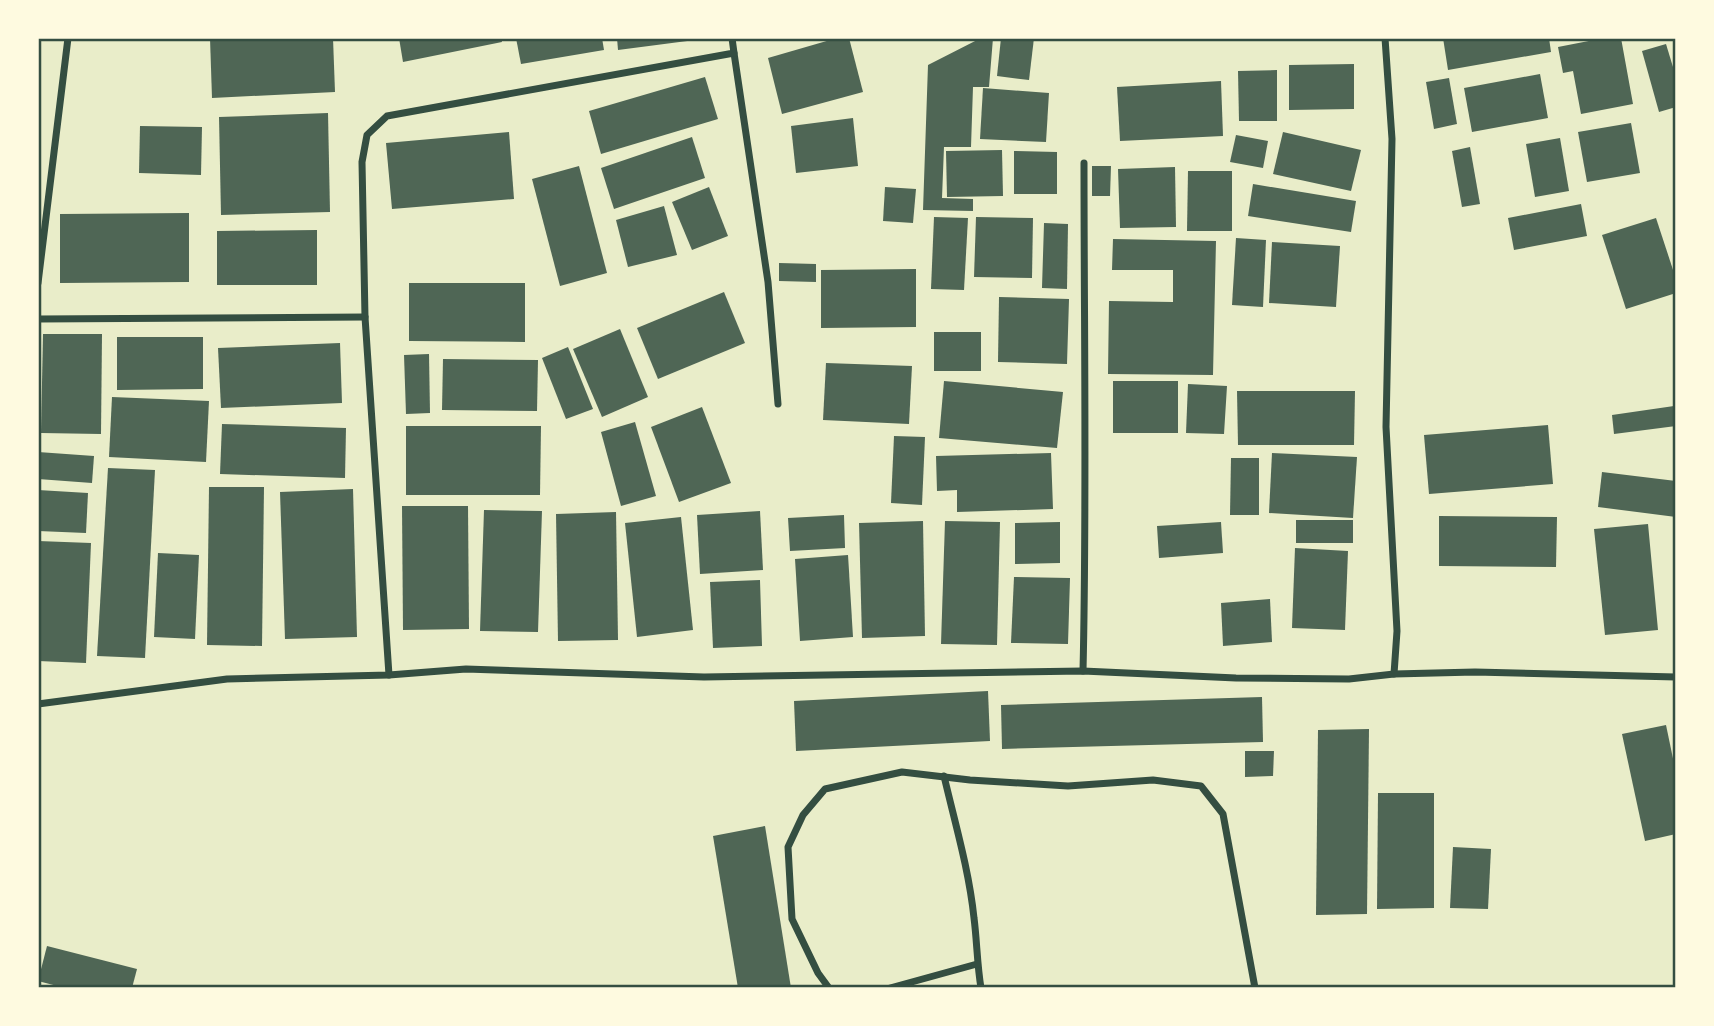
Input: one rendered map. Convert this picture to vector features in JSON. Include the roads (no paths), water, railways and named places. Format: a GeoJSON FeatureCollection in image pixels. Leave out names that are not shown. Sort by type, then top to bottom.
{"type":"FeatureCollection","features":[{"type":"Feature","properties":{"kind":"street"},"geometry":{"type":"LineString","coordinates":[[38,283],[68,38]]}},
{"type":"Feature","properties":{"kind":"street"},"geometry":{"type":"LineString","coordinates":[[732,38],[768,282],[778,404]]}},
{"type":"Feature","properties":{"kind":"street"},"geometry":{"type":"LineString","coordinates":[[1385,38],[1392,139],[1386,427],[1397,631],[1394,674]]}},
{"type":"Feature","properties":{"kind":"street"},"geometry":{"type":"LineString","coordinates":[[389,674],[365,317],[362,162],[367,135],[387,116],[733,53]]}},
{"type":"Feature","properties":{"kind":"street"},"geometry":{"type":"LineString","coordinates":[[1083,671],[1086,510],[1084,163]]}},
{"type":"Feature","properties":{"kind":"street"},"geometry":{"type":"LineString","coordinates":[[38,319],[365,317]]}},
{"type":"Feature","properties":{"kind":"street"},"geometry":{"type":"LineString","coordinates":[[38,704],[228,679],[466,669],[704,677],[1083,671],[1236,678],[1349,679],[1394,674],[1475,673],[1675,677]]}},
{"type":"Feature","properties":{"kind":"street"},"geometry":{"type":"LineString","coordinates":[[829,988],[818,974],[792,919],[788,846],[803,815],[825,789],[902,772],[971,780],[1068,786],[1153,780],[1201,786],[1223,814],[1255,988]]}},
{"type":"Feature","properties":{"kind":"street"},"geometry":{"type":"LineString","coordinates":[[944,776],[966,867],[975,920],[981,988]]}},
{"type":"Feature","properties":{"kind":"street"},"geometry":{"type":"LineString","coordinates":[[890,988],[977,964]]}}]}
